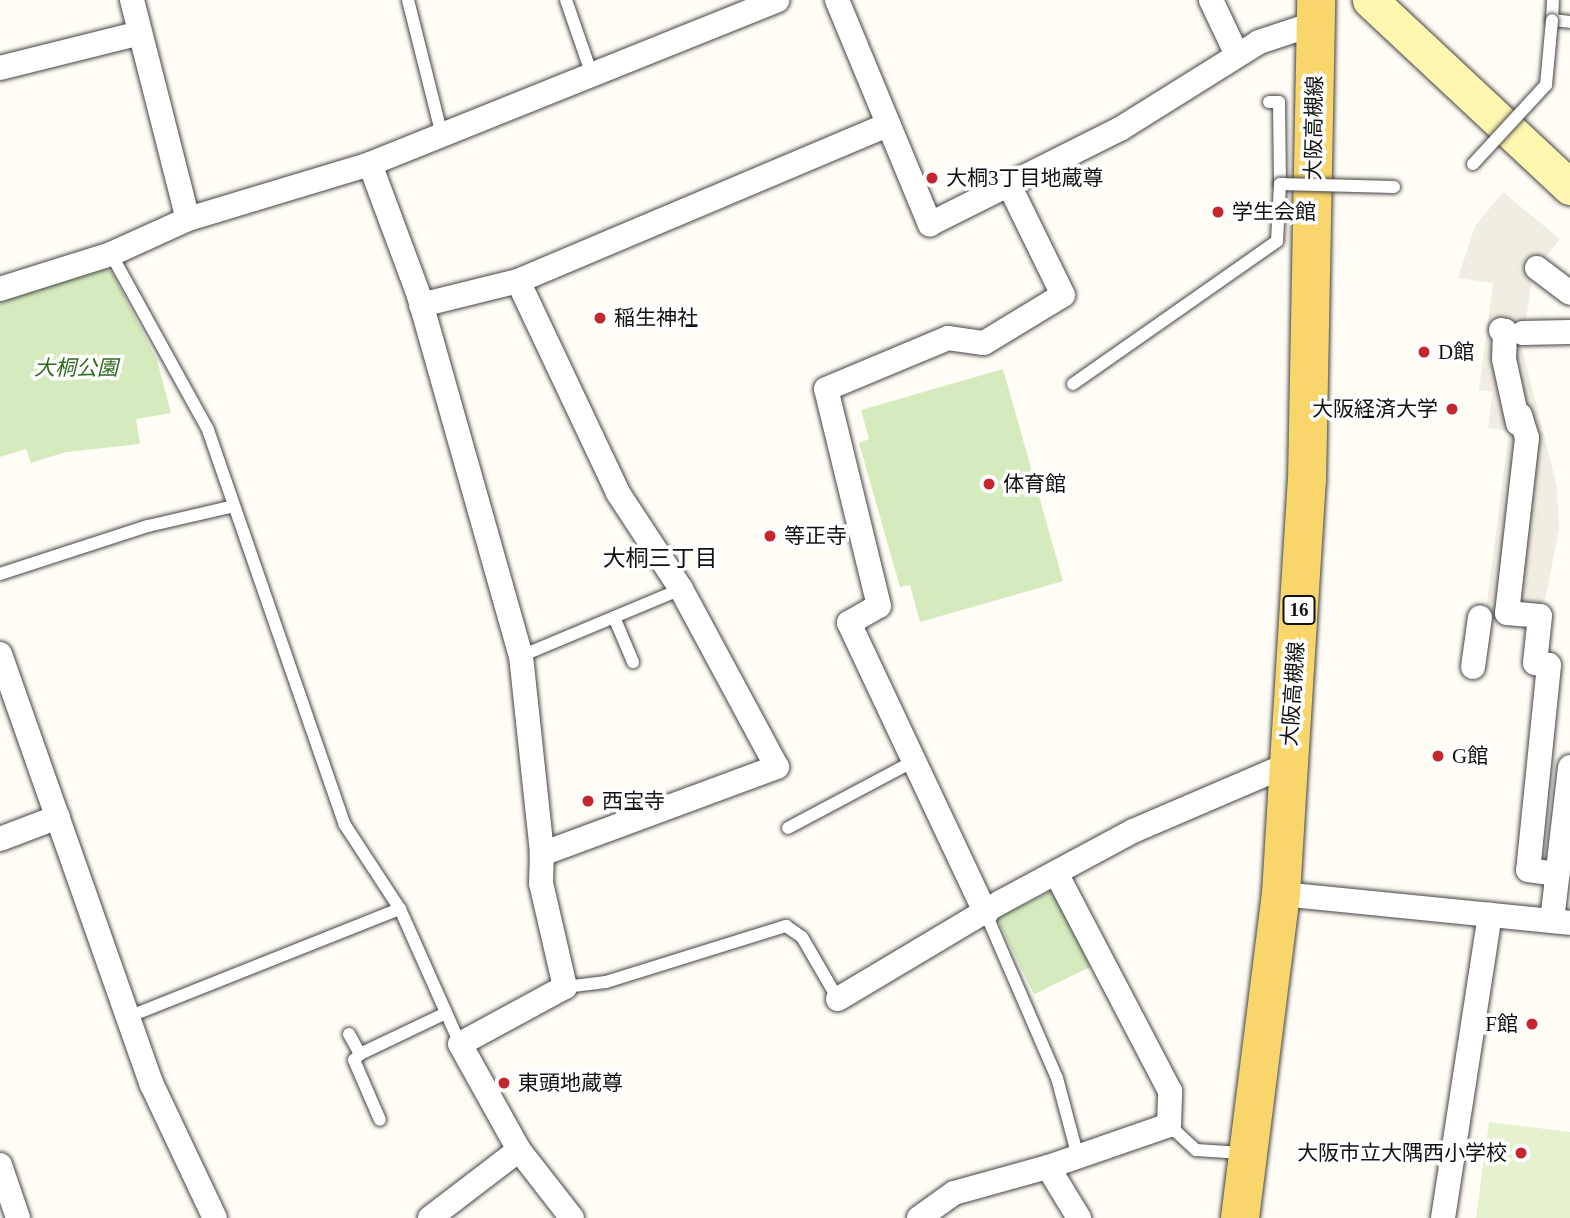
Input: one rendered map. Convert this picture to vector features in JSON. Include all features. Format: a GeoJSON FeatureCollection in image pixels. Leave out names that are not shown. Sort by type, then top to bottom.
{"type":"FeatureCollection","features":[{"type":"Feature","properties":{"kind":"main road","name":"大阪高槻線"},"geometry":{"type":"LineString","coordinates":[[1240,1218],[1281,894],[1307,481],[1316,12]]}},
{"type":"Feature","properties":{"kind":"street"},"geometry":{"type":"LineString","coordinates":[[132,0],[188,219]]}},
{"type":"Feature","properties":{"kind":"street"},"geometry":{"type":"LineString","coordinates":[[0,289],[111,254],[188,219],[370,164],[592,75],[746,6],[777,0]]}},
{"type":"Feature","properties":{"kind":"street"},"geometry":{"type":"LineString","coordinates":[[837,0],[930,225],[1120,129],[1259,41],[1316,12]]}},
{"type":"Feature","properties":{"kind":"street"},"geometry":{"type":"LineString","coordinates":[[1210,0],[1237,55]]}},
{"type":"Feature","properties":{"kind":"street"},"geometry":{"type":"LineString","coordinates":[[1370,0],[1570,187]]}},
{"type":"Feature","properties":{"kind":"street"},"geometry":{"type":"LineString","coordinates":[[0,68],[140,33]]}},
{"type":"Feature","properties":{"kind":"street"},"geometry":{"type":"LineString","coordinates":[[421,305],[518,281],[888,125]]}},
{"type":"Feature","properties":{"kind":"street"},"geometry":{"type":"LineString","coordinates":[[370,164],[421,305],[521,656],[542,854],[541,883],[565,986],[460,1044],[519,1150],[572,1218]]}},
{"type":"Feature","properties":{"kind":"street"},"geometry":{"type":"LineString","coordinates":[[986,914],[849,623],[879,606],[826,389],[948,338],[984,343],[1063,295],[1009,185]]}},
{"type":"Feature","properties":{"kind":"street"},"geometry":{"type":"LineString","coordinates":[[1537,268],[1570,293]]}},
{"type":"Feature","properties":{"kind":"street"},"geometry":{"type":"LineString","coordinates":[[518,281],[618,493],[681,589],[777,767],[542,854]]}},
{"type":"Feature","properties":{"kind":"street"},"geometry":{"type":"LineString","coordinates":[[1473,667],[1480,619],[1505,625],[1527,438],[1509,390],[1505,331],[1570,332]]}},
{"type":"Feature","properties":{"kind":"street"},"geometry":{"type":"LineString","coordinates":[[1507,612],[1540,616],[1535,663],[1549,665],[1537,737],[1525,847],[1528,870],[1558,874]]}},
{"type":"Feature","properties":{"kind":"street"},"geometry":{"type":"LineString","coordinates":[[0,654],[152,1085],[215,1218]]}},
{"type":"Feature","properties":{"kind":"street"},"geometry":{"type":"LineString","coordinates":[[838,999],[1133,831],[1289,764]]}},
{"type":"Feature","properties":{"kind":"street"},"geometry":{"type":"LineString","coordinates":[[1281,894],[1561,922],[1558,874],[1570,767]]}},
{"type":"Feature","properties":{"kind":"street"},"geometry":{"type":"LineString","coordinates":[[0,839],[58,817]]}},
{"type":"Feature","properties":{"kind":"street"},"geometry":{"type":"LineString","coordinates":[[919,1218],[945,1210],[954,1193],[1048,1167],[1169,1125],[1170,1091],[1056,873]]}},
{"type":"Feature","properties":{"kind":"street"},"geometry":{"type":"LineString","coordinates":[[1443,1218],[1490,915]]}},
{"type":"Feature","properties":{"kind":"street"},"geometry":{"type":"LineString","coordinates":[[430,1218],[519,1150]]}},
{"type":"Feature","properties":{"kind":"street"},"geometry":{"type":"LineString","coordinates":[[0,1165],[18,1218]]}},
{"type":"Feature","properties":{"kind":"street"},"geometry":{"type":"LineString","coordinates":[[1048,1167],[1079,1218]]}},
{"type":"Feature","properties":{"kind":"lane"},"geometry":{"type":"LineString","coordinates":[[408,0],[442,135]]}},
{"type":"Feature","properties":{"kind":"lane"},"geometry":{"type":"LineString","coordinates":[[566,0],[592,75]]}},
{"type":"Feature","properties":{"kind":"lane"},"geometry":{"type":"LineString","coordinates":[[1473,164],[1546,85],[1553,0]]}},
{"type":"Feature","properties":{"kind":"lane"},"geometry":{"type":"LineString","coordinates":[[1552,20],[1570,22]]}},
{"type":"Feature","properties":{"kind":"lane"},"geometry":{"type":"LineString","coordinates":[[1073,384],[1277,241],[1280,184],[1279,102],[1269,102]]}},
{"type":"Feature","properties":{"kind":"lane"},"geometry":{"type":"LineString","coordinates":[[1280,184],[1394,187]]}},
{"type":"Feature","properties":{"kind":"lane"},"geometry":{"type":"LineString","coordinates":[[111,254],[208,430],[345,825],[400,909],[460,1044]]}},
{"type":"Feature","properties":{"kind":"lane"},"geometry":{"type":"LineString","coordinates":[[0,574],[148,526],[234,506]]}},
{"type":"Feature","properties":{"kind":"lane"},"geometry":{"type":"LineString","coordinates":[[521,656],[681,589]]}},
{"type":"Feature","properties":{"kind":"lane"},"geometry":{"type":"LineString","coordinates":[[614,617],[633,662]]}},
{"type":"Feature","properties":{"kind":"lane"},"geometry":{"type":"LineString","coordinates":[[788,828],[914,761]]}},
{"type":"Feature","properties":{"kind":"lane"},"geometry":{"type":"LineString","coordinates":[[128,1017],[400,909]]}},
{"type":"Feature","properties":{"kind":"lane"},"geometry":{"type":"LineString","coordinates":[[986,914],[1057,1078],[1078,1157]]}},
{"type":"Feature","properties":{"kind":"lane"},"geometry":{"type":"LineString","coordinates":[[565,986],[632,975],[786,926],[802,937],[838,999]]}},
{"type":"Feature","properties":{"kind":"lane"},"geometry":{"type":"LineString","coordinates":[[380,1120],[354,1060],[360,1054],[446,1013]]}},
{"type":"Feature","properties":{"kind":"lane"},"geometry":{"type":"LineString","coordinates":[[349,1034],[360,1054]]}},
{"type":"Feature","properties":{"kind":"lane"},"geometry":{"type":"LineString","coordinates":[[1169,1125],[1196,1150],[1248,1153]]}},
{"type":"Feature","properties":{"kind":"green space","name":"大桐公園"},"geometry":{"type":"Polygon","coordinates":[[[99,266],[112,272],[157,360],[171,413],[136,419],[140,444],[66,452],[31,463],[26,449],[0,457],[0,300],[99,266]]]}},
{"type":"Feature","properties":{"kind":"green space","name":"体育館"},"geometry":{"type":"Polygon","coordinates":[[[1003,369],[1063,581],[920,622],[910,585],[900,587],[859,443],[869,439],[861,410],[1003,369]]]}},
{"type":"Feature","properties":{"kind":"green space"},"geometry":{"type":"Polygon","coordinates":[[[1056,889],[1093,965],[1034,994],[997,918],[1056,889]]]}},
{"type":"Feature","properties":{"kind":"green space","name":"大阪市立大隅西小学校"},"geometry":{"type":"Polygon","coordinates":[[[1489,1122],[1570,1132],[1570,1218],[1476,1218],[1489,1122]]]}},
{"type":"Feature","properties":{"kind":"shaded area"},"geometry":{"type":"Polygon","coordinates":[[[1503,192],[1560,239],[1537,268],[1531,285],[1522,348],[1557,487],[1559,529],[1546,596],[1533,624],[1485,618],[1509,431],[1488,428],[1493,392],[1479,390],[1493,283],[1458,278],[1475,226],[1503,192]]]}},
{"type":"Feature","properties":{"kind":"place","name":"大桐3丁目地蔵尊"},"geometry":{"type":"Point","coordinates":[932,178]}},
{"type":"Feature","properties":{"kind":"place","name":"学生会館"},"geometry":{"type":"Point","coordinates":[1218,212]}},
{"type":"Feature","properties":{"kind":"place","name":"稲生神社"},"geometry":{"type":"Point","coordinates":[600,318]}},
{"type":"Feature","properties":{"kind":"place","name":"D館"},"geometry":{"type":"Point","coordinates":[1424,352]}},
{"type":"Feature","properties":{"kind":"place","name":"大阪経済大学"},"geometry":{"type":"Point","coordinates":[1452,409]}},
{"type":"Feature","properties":{"kind":"place","name":"体育館"},"geometry":{"type":"Point","coordinates":[989,484]}},
{"type":"Feature","properties":{"kind":"place","name":"等正寺"},"geometry":{"type":"Point","coordinates":[770,536]}},
{"type":"Feature","properties":{"kind":"place","name":"G館"},"geometry":{"type":"Point","coordinates":[1438,756]}},
{"type":"Feature","properties":{"kind":"place","name":"西宝寺"},"geometry":{"type":"Point","coordinates":[588,801]}},
{"type":"Feature","properties":{"kind":"place","name":"F館"},"geometry":{"type":"Point","coordinates":[1532,1024]}},
{"type":"Feature","properties":{"kind":"place","name":"東頭地蔵尊"},"geometry":{"type":"Point","coordinates":[504,1083]}},
{"type":"Feature","properties":{"kind":"place","name":"大阪市立大隅西小学校"},"geometry":{"type":"Point","coordinates":[1521,1153]}},
{"type":"Feature","properties":{"kind":"district","name":"大桐三丁目"},"geometry":{"type":"Point","coordinates":[660,559]}}]}
